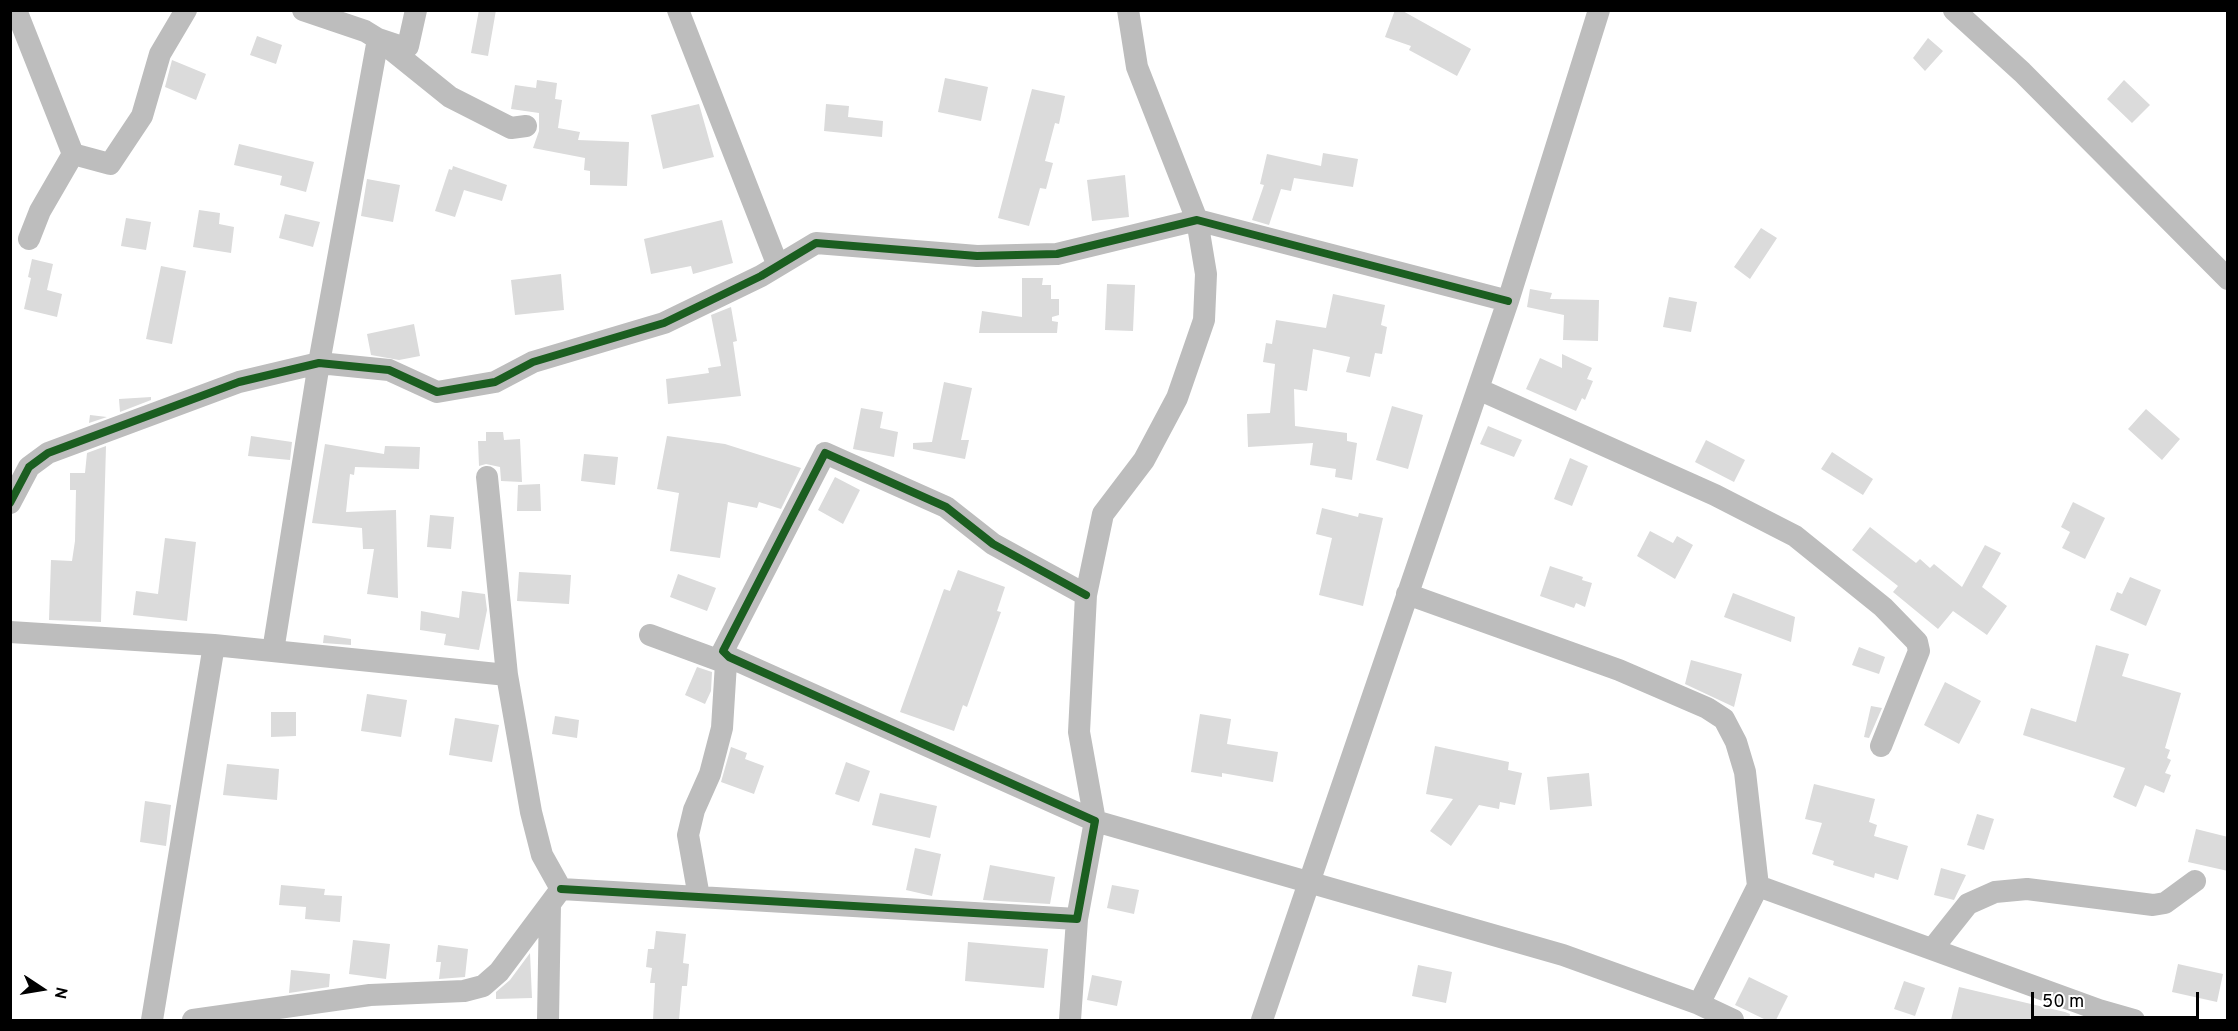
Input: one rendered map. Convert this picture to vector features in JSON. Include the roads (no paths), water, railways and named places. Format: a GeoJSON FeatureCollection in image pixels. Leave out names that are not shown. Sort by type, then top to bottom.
{"type":"FeatureCollection","features":[{"type":"Feature","properties":{"kind":"street"},"geometry":{"type":"LineString","coordinates":[[16,10],[73,154]]}},
{"type":"Feature","properties":{"kind":"street"},"geometry":{"type":"LineString","coordinates":[[73,154],[110,164],[142,116],[160,54],[186,10]]}},
{"type":"Feature","properties":{"kind":"street"},"geometry":{"type":"LineString","coordinates":[[303,10],[365,31],[450,97],[511,128],[526,126]]}},
{"type":"Feature","properties":{"kind":"street"},"geometry":{"type":"LineString","coordinates":[[378,39],[402,47],[408,46],[416,10]]}},
{"type":"Feature","properties":{"kind":"street"},"geometry":{"type":"LineString","coordinates":[[678,10],[778,266]]}},
{"type":"Feature","properties":{"kind":"street"},"geometry":{"type":"LineString","coordinates":[[1070,1020],[1077,918],[1095,821],[1079,732],[1081,657],[1086,594],[1103,514],[1144,460],[1177,398],[1204,320],[1206,274],[1197,220],[1137,67],[1128,10]]}},
{"type":"Feature","properties":{"kind":"street"},"geometry":{"type":"LineString","coordinates":[[1262,1020],[1508,301],[1599,10]]}},
{"type":"Feature","properties":{"kind":"street"},"geometry":{"type":"LineString","coordinates":[[1954,10],[2022,72],[2228,279]]}},
{"type":"Feature","properties":{"kind":"street"},"geometry":{"type":"LineString","coordinates":[[273,651],[319,363],[378,39]]}},
{"type":"Feature","properties":{"kind":"street"},"geometry":{"type":"LineString","coordinates":[[29,239],[40,211],[73,154]]}},
{"type":"Feature","properties":{"kind":"street"},"geometry":{"type":"LineString","coordinates":[[10,503],[29,467],[48,453],[239,382],[319,363],[389,370],[437,392],[495,382],[533,362],[664,323],[778,266],[816,243],[977,256],[1057,254],[1197,220],[1508,301]]}},
{"type":"Feature","properties":{"kind":"street"},"geometry":{"type":"LineString","coordinates":[[1478,389],[1715,495],[1795,536],[1882,608],[1917,642],[1919,651],[1881,746]]}},
{"type":"Feature","properties":{"kind":"street"},"geometry":{"type":"LineString","coordinates":[[1086,594],[993,544],[946,507],[825,453],[723,651],[729,657],[1095,821],[1563,955],[1699,1004],[1733,1020]]}},
{"type":"Feature","properties":{"kind":"street"},"geometry":{"type":"LineString","coordinates":[[487,477],[507,675],[533,822],[556,896],[548,1020]]}},
{"type":"Feature","properties":{"kind":"street"},"geometry":{"type":"LineString","coordinates":[[1407,594],[1619,670],[1707,708],[1724,719],[1736,742],[1745,772],[1758,886],[1699,1004]]}},
{"type":"Feature","properties":{"kind":"street"},"geometry":{"type":"LineString","coordinates":[[10,632],[214,645],[507,675]]}},
{"type":"Feature","properties":{"kind":"street"},"geometry":{"type":"LineString","coordinates":[[650,635],[726,663],[722,728],[710,774],[694,810],[688,835],[699,897]]}},
{"type":"Feature","properties":{"kind":"street"},"geometry":{"type":"LineString","coordinates":[[152,1020],[214,645]]}},
{"type":"Feature","properties":{"kind":"street"},"geometry":{"type":"LineString","coordinates":[[1933,948],[1968,904],[1995,892],[2027,889],[2153,905],[2165,903],[2195,881]]}},
{"type":"Feature","properties":{"kind":"street"},"geometry":{"type":"LineString","coordinates":[[1758,886],[2099,1010],[2134,1020]]}},
{"type":"Feature","properties":{"kind":"street"},"geometry":{"type":"LineString","coordinates":[[556,896],[699,897],[1077,918]]}},
{"type":"Feature","properties":{"kind":"street"},"geometry":{"type":"LineString","coordinates":[[193,1020],[370,995],[464,991],[483,986],[499,972],[556,896]]}}]}
